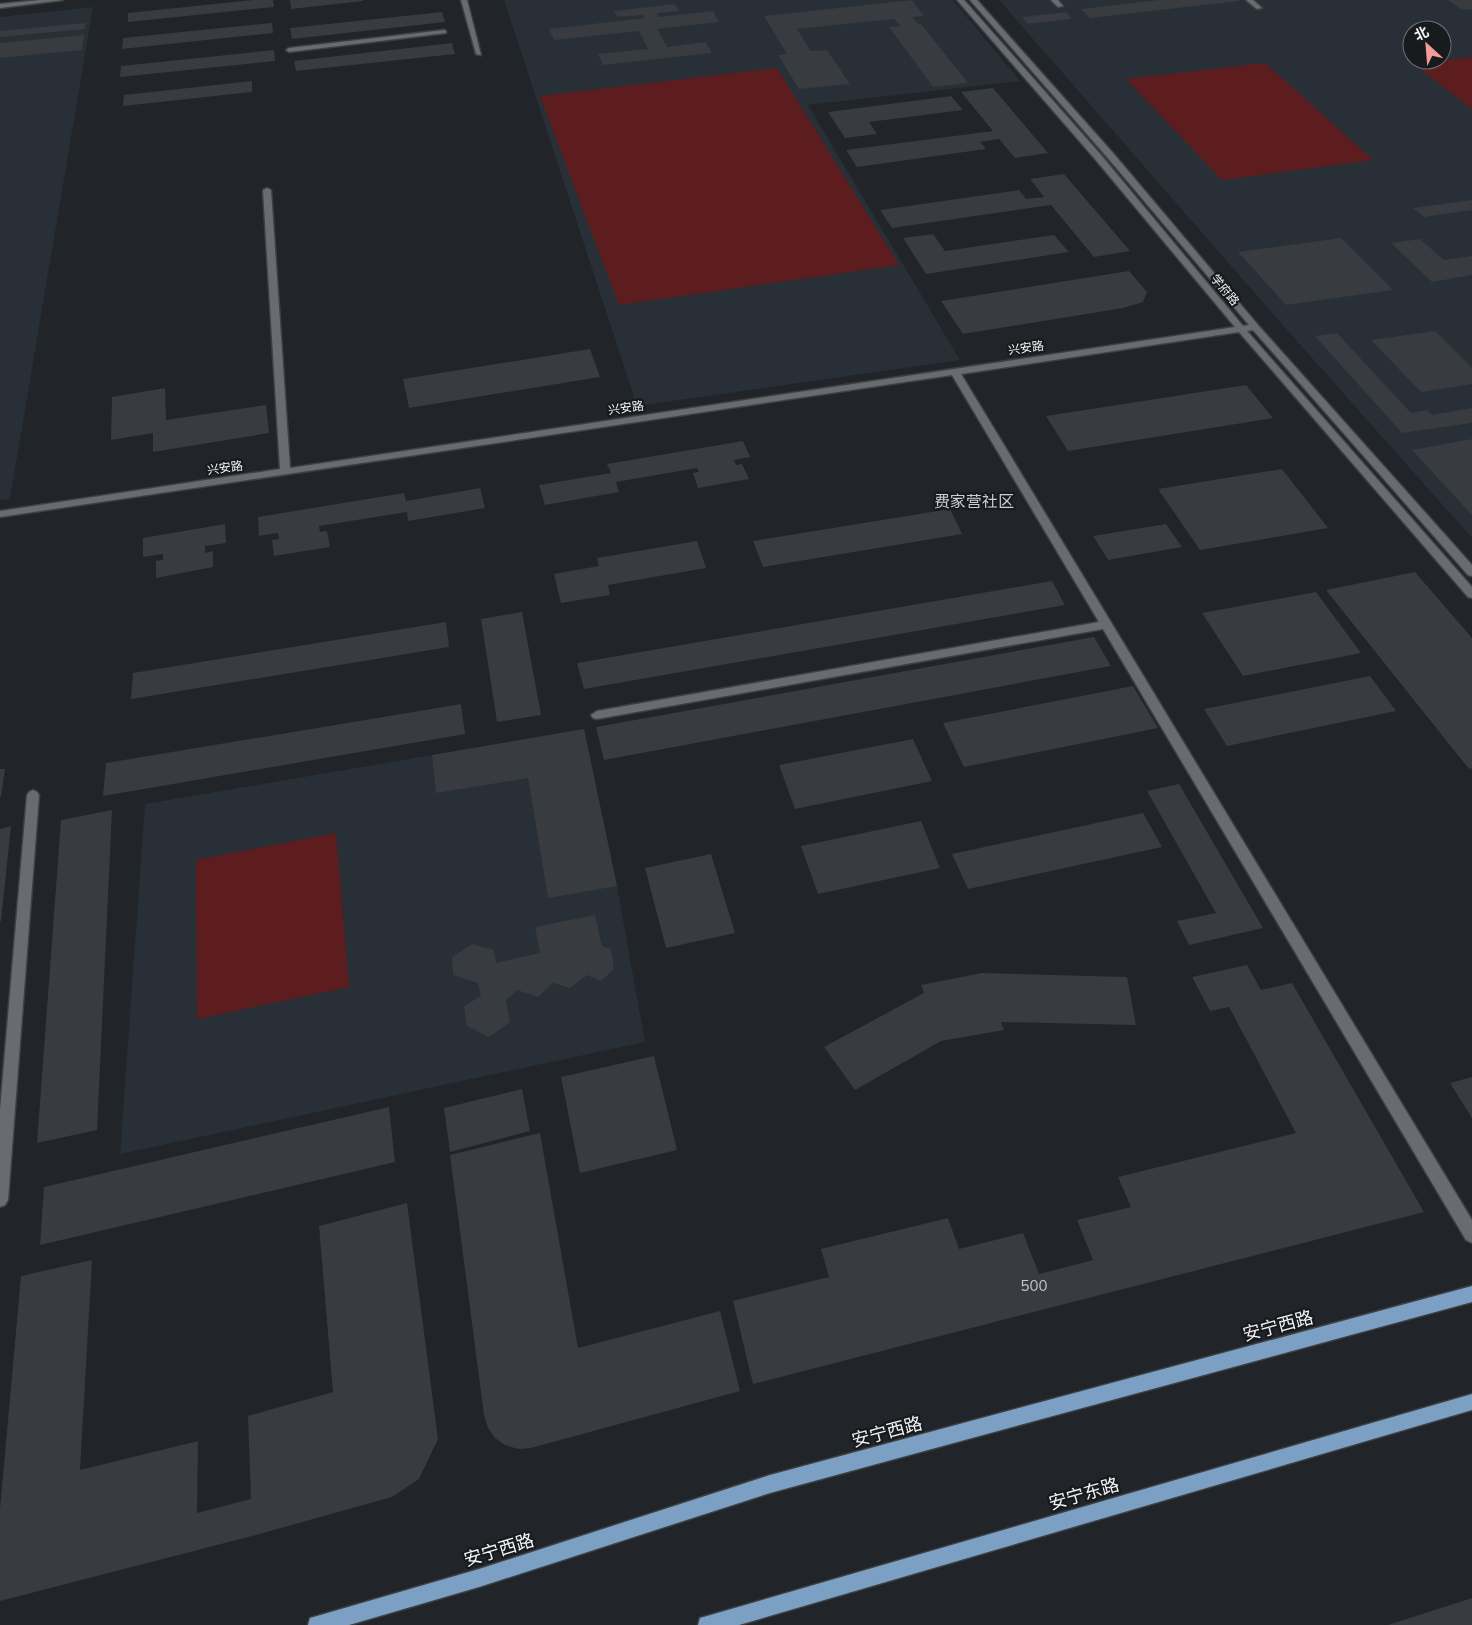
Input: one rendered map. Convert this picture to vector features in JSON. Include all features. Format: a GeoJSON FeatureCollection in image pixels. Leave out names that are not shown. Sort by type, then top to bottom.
{"type":"FeatureCollection","features":[{"type":"Feature","properties":{"kind":"main road","name":"安宁西路"},"geometry":{"type":"LineString","coordinates":[[317,1625],[479,1578],[770,1484],[1472,1294]]}},
{"type":"Feature","properties":{"kind":"main road","name":"安宁东路"},"geometry":{"type":"LineString","coordinates":[[707,1625],[1472,1402]]}},
{"type":"Feature","properties":{"kind":"street"},"geometry":{"type":"LineString","coordinates":[[0,6],[16,2],[60,0]]}},
{"type":"Feature","properties":{"kind":"street"},"geometry":{"type":"LineString","coordinates":[[464,0],[471,30],[480,54]]}},
{"type":"Feature","properties":{"kind":"street","name":"学府路"},"geometry":{"type":"LineString","coordinates":[[960,0],[1098,157],[1241,329],[1472,594]]}},
{"type":"Feature","properties":{"kind":"street","name":"学府路"},"geometry":{"type":"LineString","coordinates":[[973,0],[1110,155],[1255,327],[1472,572]]}},
{"type":"Feature","properties":{"kind":"street"},"geometry":{"type":"LineString","coordinates":[[1054,0],[1060,6]]}},
{"type":"Feature","properties":{"kind":"street"},"geometry":{"type":"LineString","coordinates":[[1248,0],[1259,8]]}},
{"type":"Feature","properties":{"kind":"street"},"geometry":{"type":"LineString","coordinates":[[289,50],[444,32]]}},
{"type":"Feature","properties":{"kind":"street"},"geometry":{"type":"LineString","coordinates":[[267,190],[285,471]]}},
{"type":"Feature","properties":{"kind":"street","name":"兴安路"},"geometry":{"type":"LineString","coordinates":[[0,514],[1255,327]]}},
{"type":"Feature","properties":{"kind":"street"},"geometry":{"type":"LineString","coordinates":[[955,372],[1472,1235]]}},
{"type":"Feature","properties":{"kind":"street"},"geometry":{"type":"LineString","coordinates":[[597,715],[1107,624]]}},
{"type":"Feature","properties":{"kind":"street"},"geometry":{"type":"LineString","coordinates":[[0,1200],[33,795]]}},
{"type":"Feature","properties":{"kind":"shaded area"},"geometry":{"type":"Polygon","coordinates":[[[504,0],[953,0],[1020,81],[808,105],[960,360],[637,406],[504,0]]]}},
{"type":"Feature","properties":{"kind":"shaded area"},"geometry":{"type":"Polygon","coordinates":[[[999,0],[1472,0],[1472,538],[1273,314],[999,0]]]}},
{"type":"Feature","properties":{"kind":"shaded area"},"geometry":{"type":"Polygon","coordinates":[[[93,7],[10,499],[0,500],[0,17],[93,7]]]}},
{"type":"Feature","properties":{"kind":"shaded area"},"geometry":{"type":"Polygon","coordinates":[[[1472,57],[1472,109],[1422,70],[1452,70],[1452,59],[1472,57]]]}},
{"type":"Feature","properties":{"kind":"shaded area"},"geometry":{"type":"Polygon","coordinates":[[[1265,63],[1373,160],[1222,180],[1126,79],[1265,63]]]}},
{"type":"Feature","properties":{"kind":"shaded area"},"geometry":{"type":"Polygon","coordinates":[[[777,68],[899,265],[619,305],[540,96],[777,68]]]}},
{"type":"Feature","properties":{"kind":"shaded area"},"geometry":{"type":"Polygon","coordinates":[[[584,729],[617,886],[645,1042],[120,1154],[145,804],[584,729]]]}},
{"type":"Feature","properties":{"kind":"shaded area"},"geometry":{"type":"Polygon","coordinates":[[[336,833],[349,987],[197,1019],[196,860],[336,833]]]}},
{"type":"Feature","properties":{"kind":"building"},"geometry":{"type":"Polygon","coordinates":[[[253,0],[273,0],[274,7],[128,22],[128,13],[253,0]]]}},
{"type":"Feature","properties":{"kind":"building"},"geometry":{"type":"Polygon","coordinates":[[[290,0],[363,0],[363,1],[291,9],[290,0]]]}},
{"type":"Feature","properties":{"kind":"building"},"geometry":{"type":"Polygon","coordinates":[[[912,0],[924,16],[912,17],[918,24],[921,24],[968,83],[933,87],[889,27],[900,26],[894,19],[797,29],[811,51],[827,50],[850,84],[799,89],[778,55],[787,54],[764,16],[912,0]]]}},
{"type":"Feature","properties":{"kind":"building"},"geometry":{"type":"Polygon","coordinates":[[[1159,0],[1239,1],[1090,18],[1081,9],[1159,0]]]}},
{"type":"Feature","properties":{"kind":"building"},"geometry":{"type":"Polygon","coordinates":[[[1448,0],[1472,0],[1472,9],[1462,10],[1448,0]]]}},
{"type":"Feature","properties":{"kind":"building"},"geometry":{"type":"Polygon","coordinates":[[[675,4],[679,11],[657,13],[659,17],[713,11],[719,22],[657,29],[667,47],[706,42],[712,53],[603,65],[598,54],[648,49],[639,31],[554,40],[549,29],[645,18],[643,15],[617,17],[614,11],[675,4]]]}},
{"type":"Feature","properties":{"kind":"building"},"geometry":{"type":"Polygon","coordinates":[[[442,12],[445,22],[292,39],[290,28],[442,12]]]}},
{"type":"Feature","properties":{"kind":"building"},"geometry":{"type":"Polygon","coordinates":[[[1066,12],[1072,19],[1028,24],[1022,17],[1066,12]]]}},
{"type":"Feature","properties":{"kind":"building"},"geometry":{"type":"Polygon","coordinates":[[[85,23],[85,29],[0,37],[0,31],[85,23]]]}},
{"type":"Feature","properties":{"kind":"building"},"geometry":{"type":"Polygon","coordinates":[[[272,23],[273,33],[122,49],[123,38],[272,23]]]}},
{"type":"Feature","properties":{"kind":"building"},"geometry":{"type":"Polygon","coordinates":[[[84,35],[82,50],[0,58],[0,43],[84,35]]]}},
{"type":"Feature","properties":{"kind":"building"},"geometry":{"type":"Polygon","coordinates":[[[452,43],[455,54],[296,71],[294,61],[452,43]]]}},
{"type":"Feature","properties":{"kind":"building"},"geometry":{"type":"Polygon","coordinates":[[[274,50],[275,61],[120,77],[121,66],[274,50]]]}},
{"type":"Feature","properties":{"kind":"building"},"geometry":{"type":"Polygon","coordinates":[[[252,81],[252,92],[123,106],[124,95],[252,81]]]}},
{"type":"Feature","properties":{"kind":"building"},"geometry":{"type":"Polygon","coordinates":[[[993,88],[1048,153],[1015,158],[999,139],[980,142],[986,149],[857,167],[846,150],[993,131],[961,92],[993,88]]]}},
{"type":"Feature","properties":{"kind":"building"},"geometry":{"type":"Polygon","coordinates":[[[951,96],[963,110],[869,122],[877,134],[845,138],[828,112],[951,96]]]}},
{"type":"Feature","properties":{"kind":"building"},"geometry":{"type":"Polygon","coordinates":[[[1064,174],[1130,251],[1094,257],[1051,205],[892,228],[880,210],[1019,190],[1026,199],[1044,197],[1030,179],[1064,174]]]}},
{"type":"Feature","properties":{"kind":"building"},"geometry":{"type":"Polygon","coordinates":[[[1472,200],[1472,210],[1424,217],[1413,208],[1472,200]]]}},
{"type":"Feature","properties":{"kind":"building"},"geometry":{"type":"Polygon","coordinates":[[[933,234],[945,251],[1054,235],[1069,252],[926,274],[903,238],[933,234]]]}},
{"type":"Feature","properties":{"kind":"building"},"geometry":{"type":"Polygon","coordinates":[[[1341,238],[1393,290],[1286,305],[1238,252],[1341,238]]]}},
{"type":"Feature","properties":{"kind":"building"},"geometry":{"type":"Polygon","coordinates":[[[1420,239],[1444,260],[1472,256],[1472,275],[1432,282],[1391,243],[1420,239]]]}},
{"type":"Feature","properties":{"kind":"building"},"geometry":{"type":"Polygon","coordinates":[[[1129,271],[1147,292],[1143,302],[1123,308],[963,334],[941,301],[1129,271]]]}},
{"type":"Feature","properties":{"kind":"building"},"geometry":{"type":"Polygon","coordinates":[[[1435,331],[1472,368],[1472,384],[1421,392],[1371,340],[1435,331]]]}},
{"type":"Feature","properties":{"kind":"building"},"geometry":{"type":"Polygon","coordinates":[[[1337,333],[1411,413],[1427,410],[1432,415],[1472,408],[1472,423],[1402,433],[1315,336],[1337,333]]]}},
{"type":"Feature","properties":{"kind":"building"},"geometry":{"type":"Polygon","coordinates":[[[590,349],[600,377],[409,408],[403,379],[590,349]]]}},
{"type":"Feature","properties":{"kind":"building"},"geometry":{"type":"Polygon","coordinates":[[[1246,385],[1273,418],[1068,451],[1046,416],[1246,385]]]}},
{"type":"Feature","properties":{"kind":"building"},"geometry":{"type":"Polygon","coordinates":[[[165,388],[166,420],[266,405],[269,433],[153,452],[153,433],[111,440],[112,397],[165,388]]]}},
{"type":"Feature","properties":{"kind":"building"},"geometry":{"type":"Polygon","coordinates":[[[1472,439],[1472,515],[1412,450],[1472,439]]]}},
{"type":"Feature","properties":{"kind":"building"},"geometry":{"type":"Polygon","coordinates":[[[743,441],[750,457],[734,460],[736,465],[742,464],[749,479],[698,488],[693,473],[699,472],[697,468],[616,482],[619,492],[545,505],[539,485],[611,473],[607,464],[743,441]]]}},
{"type":"Feature","properties":{"kind":"building"},"geometry":{"type":"Polygon","coordinates":[[[1282,469],[1328,528],[1200,550],[1158,489],[1282,469]]]}},
{"type":"Feature","properties":{"kind":"building"},"geometry":{"type":"Polygon","coordinates":[[[480,488],[485,508],[408,521],[407,512],[319,526],[320,532],[327,531],[330,547],[274,556],[272,540],[279,539],[278,533],[259,536],[258,517],[404,493],[406,501],[480,488]]]}},
{"type":"Feature","properties":{"kind":"building"},"geometry":{"type":"Polygon","coordinates":[[[950,509],[962,534],[763,567],[753,541],[950,509]]]}},
{"type":"Feature","properties":{"kind":"building"},"geometry":{"type":"Polygon","coordinates":[[[225,524],[226,543],[205,546],[205,553],[213,551],[213,567],[156,578],[156,561],[163,560],[163,554],[143,557],[143,538],[225,524]]]}},
{"type":"Feature","properties":{"kind":"building"},"geometry":{"type":"Polygon","coordinates":[[[1166,524],[1182,547],[1108,560],[1093,536],[1166,524]]]}},
{"type":"Feature","properties":{"kind":"building"},"geometry":{"type":"Polygon","coordinates":[[[697,541],[706,568],[608,585],[610,595],[561,603],[554,574],[599,566],[597,558],[697,541]]]}},
{"type":"Feature","properties":{"kind":"building"},"geometry":{"type":"Polygon","coordinates":[[[1415,572],[1472,638],[1472,768],[1469,769],[1326,590],[1415,572]]]}},
{"type":"Feature","properties":{"kind":"building"},"geometry":{"type":"Polygon","coordinates":[[[1052,581],[1065,605],[584,689],[577,663],[1052,581]]]}},
{"type":"Feature","properties":{"kind":"building"},"geometry":{"type":"Polygon","coordinates":[[[1316,592],[1361,653],[1243,676],[1202,613],[1316,592]]]}},
{"type":"Feature","properties":{"kind":"building"},"geometry":{"type":"Polygon","coordinates":[[[522,612],[541,715],[497,722],[481,619],[522,612]]]}},
{"type":"Feature","properties":{"kind":"building"},"geometry":{"type":"Polygon","coordinates":[[[446,622],[449,647],[131,699],[133,673],[446,622]]]}},
{"type":"Feature","properties":{"kind":"building"},"geometry":{"type":"Polygon","coordinates":[[[1094,637],[1111,666],[604,760],[596,727],[1094,637]]]}},
{"type":"Feature","properties":{"kind":"building"},"geometry":{"type":"Polygon","coordinates":[[[1370,676],[1396,711],[1227,746],[1204,709],[1370,676]]]}},
{"type":"Feature","properties":{"kind":"building"},"geometry":{"type":"Polygon","coordinates":[[[1133,686],[1158,728],[964,767],[943,723],[1133,686]]]}},
{"type":"Feature","properties":{"kind":"building"},"geometry":{"type":"Polygon","coordinates":[[[461,704],[465,734],[103,796],[106,763],[461,704]]]}},
{"type":"Feature","properties":{"kind":"building"},"geometry":{"type":"Polygon","coordinates":[[[584,729],[617,886],[548,898],[528,778],[436,793],[432,755],[584,729]]]}},
{"type":"Feature","properties":{"kind":"building"},"geometry":{"type":"Polygon","coordinates":[[[913,739],[932,781],[795,809],[779,765],[913,739]]]}},
{"type":"Feature","properties":{"kind":"building"},"geometry":{"type":"Polygon","coordinates":[[[0,769],[5,769],[1,797],[0,797],[0,769]]]}},
{"type":"Feature","properties":{"kind":"building"},"geometry":{"type":"Polygon","coordinates":[[[1179,784],[1263,928],[1189,945],[1177,921],[1216,913],[1147,791],[1179,784]]]}},
{"type":"Feature","properties":{"kind":"building"},"geometry":{"type":"Polygon","coordinates":[[[112,810],[97,1130],[37,1143],[61,820],[112,810]]]}},
{"type":"Feature","properties":{"kind":"building"},"geometry":{"type":"Polygon","coordinates":[[[1143,813],[1162,847],[968,889],[952,854],[1143,813]]]}},
{"type":"Feature","properties":{"kind":"building"},"geometry":{"type":"Polygon","coordinates":[[[921,821],[940,868],[818,894],[801,846],[921,821]]]}},
{"type":"Feature","properties":{"kind":"building"},"geometry":{"type":"Polygon","coordinates":[[[11,826],[1,921],[0,921],[0,829],[11,826]]]}},
{"type":"Feature","properties":{"kind":"building"},"geometry":{"type":"Polygon","coordinates":[[[711,854],[735,933],[666,948],[645,868],[711,854]]]}},
{"type":"Feature","properties":{"kind":"building"},"geometry":{"type":"Polygon","coordinates":[[[595,915],[602,946],[611,949],[614,969],[601,981],[587,975],[570,988],[553,983],[538,997],[517,990],[506,1000],[510,1022],[489,1037],[467,1026],[464,1006],[481,996],[478,983],[453,975],[452,957],[472,944],[494,950],[496,963],[540,953],[535,927],[595,915]]]}},
{"type":"Feature","properties":{"kind":"building"},"geometry":{"type":"Polygon","coordinates":[[[1247,965],[1261,990],[1292,983],[1424,1212],[753,1384],[733,1301],[829,1277],[821,1249],[948,1218],[959,1249],[1023,1233],[1039,1274],[1093,1260],[1077,1220],[1131,1207],[1118,1177],[1296,1133],[1229,1007],[1210,1011],[1192,977],[1247,965]]]}},
{"type":"Feature","properties":{"kind":"building"},"geometry":{"type":"Polygon","coordinates":[[[982,973],[1127,977],[1136,1025],[1001,1022],[1004,1030],[941,1041],[855,1090],[824,1047],[924,993],[921,985],[982,973]]]}},
{"type":"Feature","properties":{"kind":"building"},"geometry":{"type":"Polygon","coordinates":[[[654,1056],[677,1150],[580,1173],[561,1077],[654,1056]]]}},
{"type":"Feature","properties":{"kind":"building"},"geometry":{"type":"Polygon","coordinates":[[[1472,1077],[1472,1118],[1450,1083],[1472,1077]]]}},
{"type":"Feature","properties":{"kind":"building"},"geometry":{"type":"Polygon","coordinates":[[[522,1089],[530,1131],[450,1152],[444,1108],[522,1089]]]}},
{"type":"Feature","properties":{"kind":"building"},"geometry":{"type":"Polygon","coordinates":[[[389,1107],[395,1162],[40,1245],[44,1187],[389,1107]]]}},
{"type":"Feature","properties":{"kind":"building"},"geometry":{"type":"Polygon","coordinates":[[[540,1133],[578,1348],[720,1311],[740,1391],[531,1448],[518,1449],[505,1445],[495,1438],[488,1428],[484,1415],[450,1155],[540,1133]]]}},
{"type":"Feature","properties":{"kind":"building"},"geometry":{"type":"Polygon","coordinates":[[[407,1203],[438,1439],[419,1479],[392,1497],[252,1536],[0,1601],[0,1509],[21,1276],[92,1260],[80,1470],[198,1441],[197,1513],[251,1499],[248,1416],[333,1392],[319,1226],[407,1203]]]}},
{"type":"Feature","properties":{"kind":"building"},"geometry":{"type":"Polygon","coordinates":[[[1472,1598],[1472,1625],[1388,1625],[1472,1598]]]}},
{"type":"Feature","properties":{"kind":"district","name":"费家营社区"},"geometry":{"type":"Point","coordinates":[974,501]}}]}
